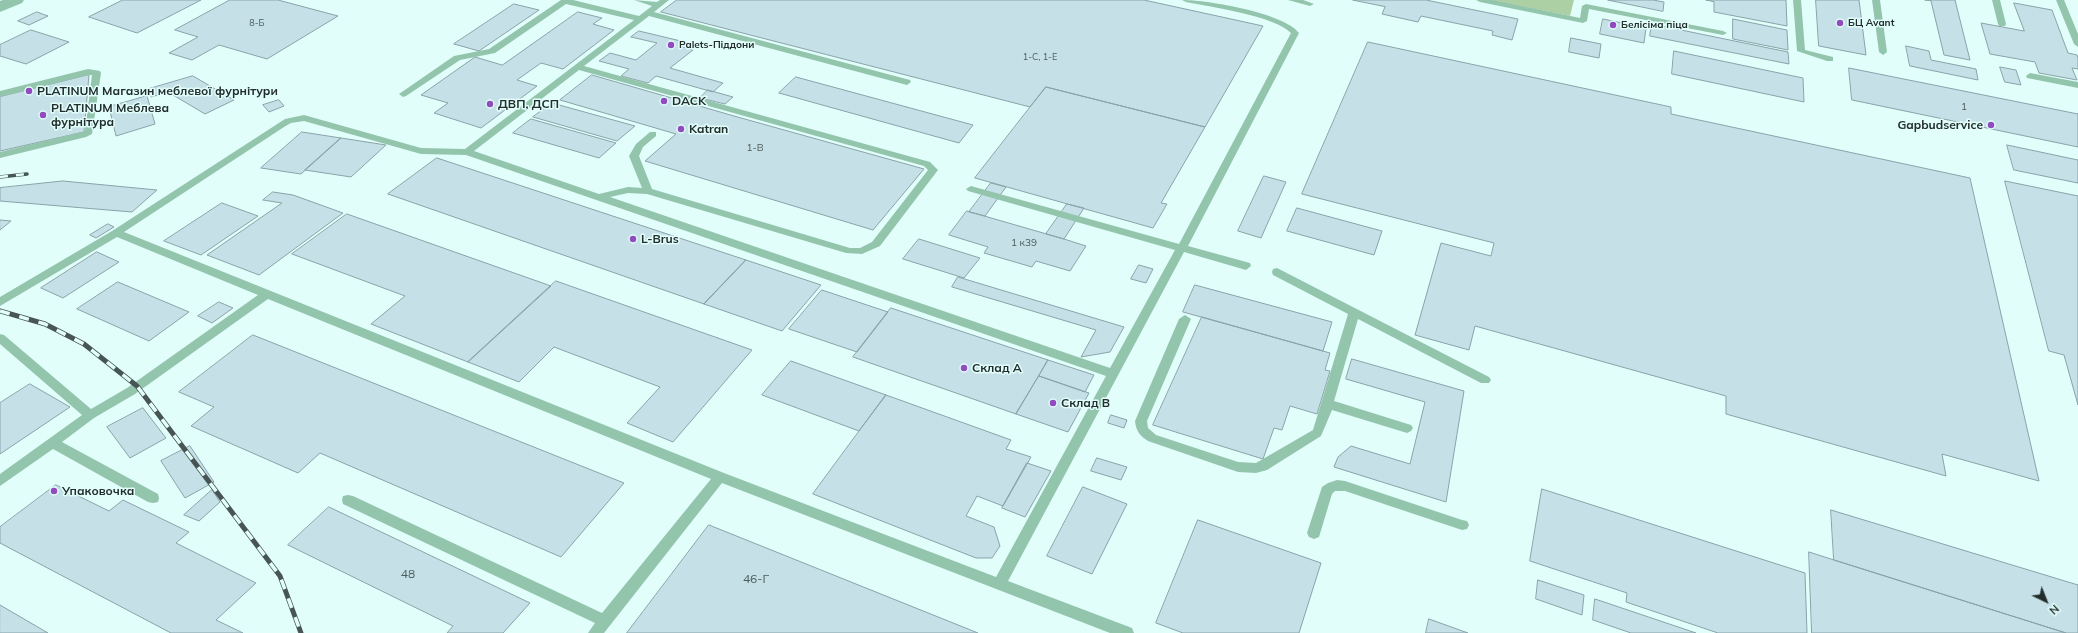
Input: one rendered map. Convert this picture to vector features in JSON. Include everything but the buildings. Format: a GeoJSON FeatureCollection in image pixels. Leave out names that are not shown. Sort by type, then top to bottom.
{"type":"FeatureCollection","features":[{"type":"Feature","properties":{"kind":"lane"},"geometry":{"type":"LineString","coordinates":[[638,0],[662,3]]}},
{"type":"Feature","properties":{"kind":"lane"},"geometry":{"type":"LineString","coordinates":[[999,585],[1295,33],[1289,25],[1273,19],[1186,0]]}},
{"type":"Feature","properties":{"kind":"lane"},"geometry":{"type":"LineString","coordinates":[[1292,0],[1310,4]]}},
{"type":"Feature","properties":{"kind":"lane"},"geometry":{"type":"LineString","coordinates":[[1480,0],[1583,20],[1586,6],[1722,33]]}},
{"type":"Feature","properties":{"kind":"lane"},"geometry":{"type":"LineString","coordinates":[[1797,0],[1801,51],[1830,59]]}},
{"type":"Feature","properties":{"kind":"lane"},"geometry":{"type":"LineString","coordinates":[[1876,0],[1883,52]]}},
{"type":"Feature","properties":{"kind":"lane"},"geometry":{"type":"LineString","coordinates":[[1996,0],[2002,24]]}},
{"type":"Feature","properties":{"kind":"lane"},"geometry":{"type":"LineString","coordinates":[[2060,0],[2078,44]]}},
{"type":"Feature","properties":{"kind":"lane"},"geometry":{"type":"LineString","coordinates":[[403,94],[456,58],[492,51],[564,2],[571,2],[640,20]]}},
{"type":"Feature","properties":{"kind":"lane"},"geometry":{"type":"LineString","coordinates":[[467,152],[662,3]]}},
{"type":"Feature","properties":{"kind":"lane"},"geometry":{"type":"LineString","coordinates":[[648,14],[907,82]]}},
{"type":"Feature","properties":{"kind":"lane"},"geometry":{"type":"LineString","coordinates":[[578,67],[927,164],[933,170],[876,244],[862,251],[850,251],[648,191],[628,190],[597,197]]}},
{"type":"Feature","properties":{"kind":"lane"},"geometry":{"type":"LineString","coordinates":[[0,94],[88,72],[97,73],[89,132],[83,135],[0,155]]}},
{"type":"Feature","properties":{"kind":"lane"},"geometry":{"type":"LineString","coordinates":[[2030,76],[2078,85]]}},
{"type":"Feature","properties":{"kind":"lane"},"geometry":{"type":"LineString","coordinates":[[0,302],[116,233],[281,125],[298,118],[421,151],[467,152],[1112,373]]}},
{"type":"Feature","properties":{"kind":"lane"},"geometry":{"type":"LineString","coordinates":[[648,191],[634,156],[640,146],[653,134]]}},
{"type":"Feature","properties":{"kind":"lane"},"geometry":{"type":"LineString","coordinates":[[971,189],[1246,266]]}},
{"type":"Feature","properties":{"kind":"lane"},"geometry":{"type":"LineString","coordinates":[[116,233],[268,293],[720,477],[1127,633]]}},
{"type":"Feature","properties":{"kind":"lane"},"geometry":{"type":"LineString","coordinates":[[1277,272],[1485,380]]}},
{"type":"Feature","properties":{"kind":"lane"},"geometry":{"type":"LineString","coordinates":[[0,481],[90,415],[131,391],[268,293]]}},
{"type":"Feature","properties":{"kind":"lane"},"geometry":{"type":"LineString","coordinates":[[1185,319],[1141,421],[1141,428],[1145,434],[1152,438],[1238,467],[1256,468],[1263,466],[1317,432],[1322,423],[1328,404],[1354,312]]}},
{"type":"Feature","properties":{"kind":"lane"},"geometry":{"type":"LineString","coordinates":[[0,338],[90,415]]}},
{"type":"Feature","properties":{"kind":"lane"},"geometry":{"type":"LineString","coordinates":[[1328,404],[1407,428]]}},
{"type":"Feature","properties":{"kind":"lane"},"geometry":{"type":"LineString","coordinates":[[52,443],[153,498]]}},
{"type":"Feature","properties":{"kind":"lane"},"geometry":{"type":"LineString","coordinates":[[595,633],[720,477]]}},
{"type":"Feature","properties":{"kind":"lane"},"geometry":{"type":"LineString","coordinates":[[1314,533],[1326,491],[1331,486],[1337,485],[1345,486],[1462,525]]}},
{"type":"Feature","properties":{"kind":"lane"},"geometry":{"type":"LineString","coordinates":[[348,500],[605,621]]}},
{"type":"Feature","properties":{"kind":"green space"},"geometry":{"type":"Polygon","coordinates":[[[1489,0],[1574,0],[1570,16],[1489,0]]]}},
{"type":"Feature","properties":{"kind":"railway"},"geometry":{"type":"LineString","coordinates":[[0,177],[27,174]]}},
{"type":"Feature","properties":{"kind":"railway"},"geometry":{"type":"LineString","coordinates":[[0,311],[45,324],[84,344],[137,386],[280,576],[301,633]]}},
{"type":"Feature","properties":{"kind":"place","name":"БЦ Avant"},"geometry":{"type":"Point","coordinates":[1840,23]}},
{"type":"Feature","properties":{"kind":"place","name":"Белісіма піца"},"geometry":{"type":"Point","coordinates":[1613,25]}},
{"type":"Feature","properties":{"kind":"place","name":"Palets-Піддони"},"geometry":{"type":"Point","coordinates":[671,45]}},
{"type":"Feature","properties":{"kind":"place","name":"PLATINUM Магазин меблевої фурнітури"},"geometry":{"type":"Point","coordinates":[29,91]}},
{"type":"Feature","properties":{"kind":"place","name":"DACK"},"geometry":{"type":"Point","coordinates":[664,101]}},
{"type":"Feature","properties":{"kind":"place","name":"ДВП, ДСП"},"geometry":{"type":"Point","coordinates":[490,104]}},
{"type":"Feature","properties":{"kind":"place","name":"PLATINUM Меблева фурнітура"},"geometry":{"type":"Point","coordinates":[43,115]}},
{"type":"Feature","properties":{"kind":"place","name":"Gapbudservice"},"geometry":{"type":"Point","coordinates":[1991,125]}},
{"type":"Feature","properties":{"kind":"place","name":"Katran"},"geometry":{"type":"Point","coordinates":[681,129]}},
{"type":"Feature","properties":{"kind":"place","name":"L-Brus"},"geometry":{"type":"Point","coordinates":[633,239]}},
{"type":"Feature","properties":{"kind":"place","name":"Склад A"},"geometry":{"type":"Point","coordinates":[964,368]}},
{"type":"Feature","properties":{"kind":"place","name":"Склад B"},"geometry":{"type":"Point","coordinates":[1053,403]}},
{"type":"Feature","properties":{"kind":"place","name":"Упаковочка"},"geometry":{"type":"Point","coordinates":[54,491]}}]}
